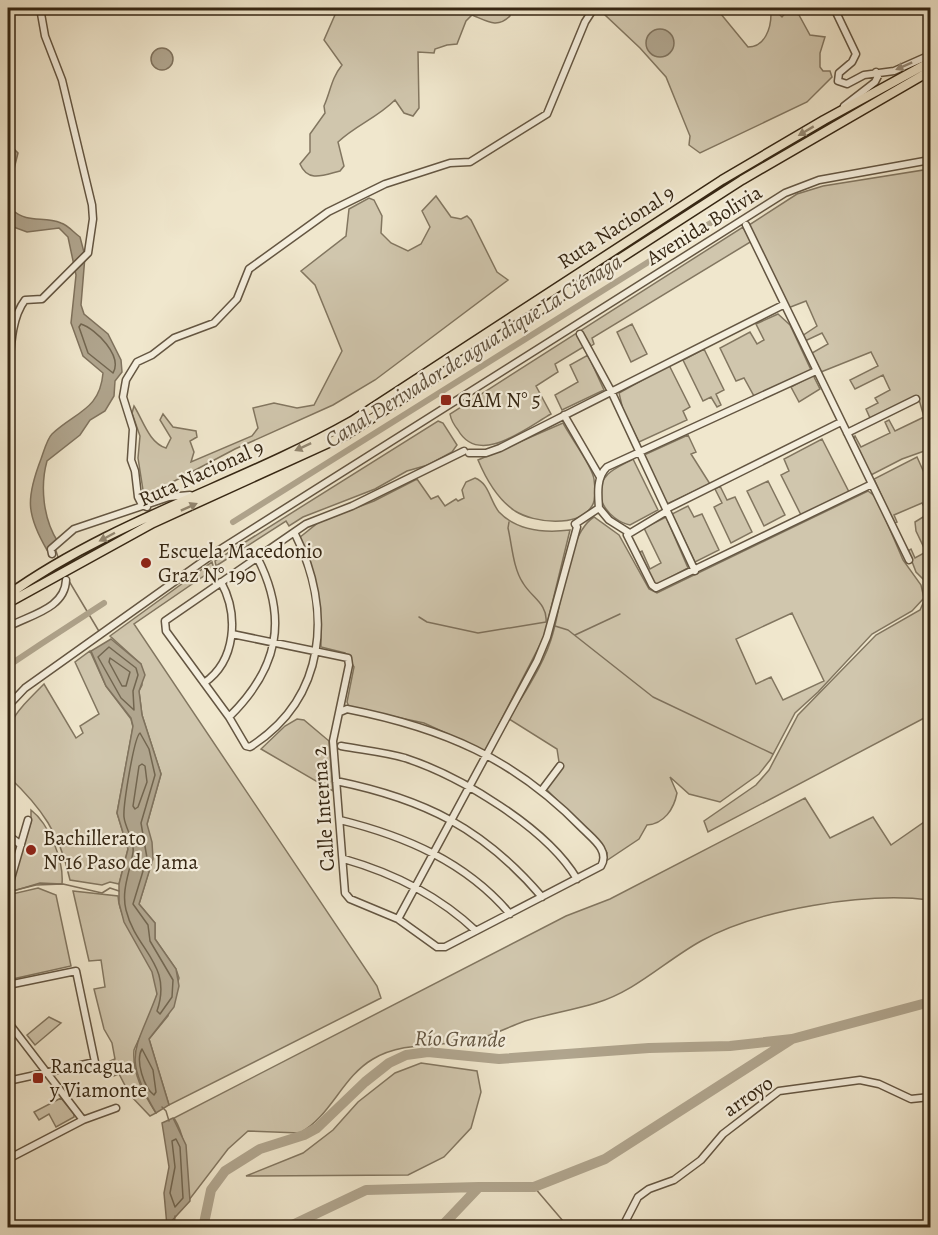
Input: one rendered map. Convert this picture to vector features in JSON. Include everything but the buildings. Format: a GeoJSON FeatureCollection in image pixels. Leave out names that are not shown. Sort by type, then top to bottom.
{"type":"FeatureCollection","features":[{"type":"Feature","properties":{"kind":"highway","name":"Ruta Nacional 9"},"geometry":{"type":"LineString","coordinates":[[79,558],[194,495],[326,436],[377,407],[722,180],[824,120],[930,62]]}},
{"type":"Feature","properties":{"kind":"highway","name":"Ruta Nacional 9"},"geometry":{"type":"LineString","coordinates":[[8,595],[79,558],[302,458],[346,435],[732,186],[929,74]]}},
{"type":"Feature","properties":{"kind":"highway","name":"Ruta Nacional 9"},"geometry":{"type":"LineString","coordinates":[[8,603],[41,577]]}},
{"type":"Feature","properties":{"kind":"street"},"geometry":{"type":"LineString","coordinates":[[8,382],[13,332],[20,307],[25,300],[42,299],[88,253],[92,232],[92,205],[62,80],[45,36],[40,8]]}},
{"type":"Feature","properties":{"kind":"street"},"geometry":{"type":"LineString","coordinates":[[147,507],[142,505],[138,497],[135,471],[131,460],[133,429],[123,397],[126,381],[137,362],[152,355],[174,338],[214,323],[237,299],[249,269],[328,212],[385,183],[450,163],[470,162],[547,114],[585,22],[594,8]]}},
{"type":"Feature","properties":{"kind":"street"},"geometry":{"type":"LineString","coordinates":[[834,8],[856,54],[852,62],[839,73],[838,81],[847,84],[876,72],[894,71],[930,55]]}},
{"type":"Feature","properties":{"kind":"street"},"geometry":{"type":"LineString","coordinates":[[824,120],[876,82],[878,76],[876,72]]}},
{"type":"Feature","properties":{"kind":"street","name":"Avenida Bolivia"},"geometry":{"type":"LineString","coordinates":[[8,706],[21,692],[91,640],[216,552],[785,193],[811,181],[930,160]]}},
{"type":"Feature","properties":{"kind":"street"},"geometry":{"type":"LineString","coordinates":[[746,225],[909,560]]}},
{"type":"Feature","properties":{"kind":"street"},"geometry":{"type":"LineString","coordinates":[[295,534],[308,563],[316,592],[319,624],[316,650],[299,696],[283,720],[250,747],[246,746],[229,717],[163,624],[168,617],[295,534],[306,524],[352,506],[466,452],[486,453],[500,448],[783,305]]}},
{"type":"Feature","properties":{"kind":"street"},"geometry":{"type":"LineString","coordinates":[[580,334],[611,391],[637,452],[695,571]]}},
{"type":"Feature","properties":{"kind":"street"},"geometry":{"type":"LineString","coordinates":[[600,477],[607,467],[637,452],[816,371]]}},
{"type":"Feature","properties":{"kind":"street"},"geometry":{"type":"LineString","coordinates":[[847,434],[916,399]]}},
{"type":"Feature","properties":{"kind":"street"},"geometry":{"type":"LineString","coordinates":[[564,415],[600,477],[599,508],[609,520],[628,532]]}},
{"type":"Feature","properties":{"kind":"street"},"geometry":{"type":"LineString","coordinates":[[628,532],[841,422]]}},
{"type":"Feature","properties":{"kind":"street"},"geometry":{"type":"LineString","coordinates":[[628,532],[627,538],[656,588],[872,484]]}},
{"type":"Feature","properties":{"kind":"street"},"geometry":{"type":"LineString","coordinates":[[52,554],[51,549],[74,529],[147,507],[169,497],[194,495]]}},
{"type":"Feature","properties":{"kind":"street"},"geometry":{"type":"LineString","coordinates":[[340,712],[347,709],[416,724],[487,756],[515,771],[542,790],[604,852],[602,866],[445,947],[437,947],[398,919],[487,756],[547,637],[577,527],[575,524],[599,508]]}},
{"type":"Feature","properties":{"kind":"street"},"geometry":{"type":"LineString","coordinates":[[229,717],[259,683],[274,642],[273,598],[257,557]]}},
{"type":"Feature","properties":{"kind":"street"},"geometry":{"type":"LineString","coordinates":[[8,627],[49,607],[61,598],[66,580]]}},
{"type":"Feature","properties":{"kind":"street"},"geometry":{"type":"LineString","coordinates":[[204,683],[224,660],[232,634],[231,607],[221,582]]}},
{"type":"Feature","properties":{"kind":"street"},"geometry":{"type":"LineString","coordinates":[[232,634],[316,650]]}},
{"type":"Feature","properties":{"kind":"street","name":"Calle Interna 2"},"geometry":{"type":"LineString","coordinates":[[316,650],[344,655],[348,658],[349,665],[333,741],[345,893],[350,899],[398,919]]}},
{"type":"Feature","properties":{"kind":"street"},"geometry":{"type":"LineString","coordinates":[[341,746],[407,759],[469,788],[520,820],[553,851],[577,879]]}},
{"type":"Feature","properties":{"kind":"street"},"geometry":{"type":"LineString","coordinates":[[542,790],[560,766]]}},
{"type":"Feature","properties":{"kind":"street"},"geometry":{"type":"LineString","coordinates":[[336,781],[394,795],[451,821],[502,853],[542,897]]}},
{"type":"Feature","properties":{"kind":"street"},"geometry":{"type":"LineString","coordinates":[[8,889],[28,820]]}},
{"type":"Feature","properties":{"kind":"street"},"geometry":{"type":"LineString","coordinates":[[340,820],[399,838],[433,854],[480,882],[510,914]]}},
{"type":"Feature","properties":{"kind":"street"},"geometry":{"type":"LineString","coordinates":[[8,835],[21,846]]}},
{"type":"Feature","properties":{"kind":"street"},"geometry":{"type":"LineString","coordinates":[[344,859],[370,867],[415,887],[458,915],[476,932]]}},
{"type":"Feature","properties":{"kind":"street"},"geometry":{"type":"LineString","coordinates":[[8,986],[76,970],[95,1062],[8,1081]]}},
{"type":"Feature","properties":{"kind":"street"},"geometry":{"type":"LineString","coordinates":[[8,1022],[83,1120]]}},
{"type":"Feature","properties":{"kind":"street","name":"arroyo"},"geometry":{"type":"LineString","coordinates":[[621,1227],[638,1197],[649,1189],[674,1180],[701,1160],[723,1134],[779,1091],[860,1080],[879,1084],[911,1099],[930,1097]]}},
{"type":"Feature","properties":{"kind":"street"},"geometry":{"type":"LineString","coordinates":[[8,1159],[83,1120],[116,1108]]}},
{"type":"Feature","properties":{"kind":"shaded area"},"geometry":{"type":"Polygon","coordinates":[[[338,8],[510,8],[510,16],[496,23],[472,15],[466,21],[457,44],[435,49],[434,53],[418,52],[419,108],[413,116],[404,113],[395,100],[338,142],[344,166],[340,171],[312,176],[303,170],[300,164],[310,152],[310,134],[325,113],[324,106],[342,65],[324,40],[338,8]]]}},
{"type":"Feature","properties":{"kind":"shaded area"},"geometry":{"type":"Polygon","coordinates":[[[602,8],[716,8],[748,47],[759,44],[766,36],[771,14],[776,11],[782,17],[788,10],[799,15],[810,35],[825,37],[820,53],[820,67],[823,71],[830,71],[832,77],[807,102],[700,153],[689,145],[690,136],[666,77],[640,48],[604,14],[602,8]]]}},
{"type":"Feature","properties":{"kind":"shaded area"},"geometry":{"type":"Polygon","coordinates":[[[930,169],[930,449],[902,459],[871,475],[853,439],[855,436],[861,447],[890,433],[885,422],[889,420],[895,431],[924,417],[918,396],[870,418],[866,409],[878,403],[875,398],[890,390],[883,375],[855,389],[850,380],[878,366],[871,352],[821,372],[812,353],[828,344],[822,333],[805,341],[802,336],[817,326],[806,301],[788,308],[749,225],[797,194],[823,186],[930,169]]]}},
{"type":"Feature","properties":{"kind":"shaded area"},"geometry":{"type":"Polygon","coordinates":[[[436,196],[451,217],[461,219],[467,216],[471,220],[497,272],[508,280],[375,380],[333,405],[235,449],[148,495],[143,490],[138,458],[140,436],[132,413],[134,406],[151,436],[166,448],[171,438],[160,420],[163,414],[173,427],[196,431],[197,437],[190,441],[194,452],[191,462],[252,436],[258,428],[253,408],[274,403],[297,408],[314,405],[342,351],[315,285],[301,271],[346,236],[349,209],[369,198],[374,200],[382,216],[381,233],[391,243],[408,251],[421,244],[430,227],[422,211],[436,196]]]}},
{"type":"Feature","properties":{"kind":"shaded area"},"geometry":{"type":"Polygon","coordinates":[[[743,227],[752,241],[592,338],[594,344],[591,346],[582,332],[578,334],[585,346],[555,364],[558,372],[536,386],[551,414],[516,435],[490,445],[478,445],[467,441],[455,426],[450,414],[743,227]]]}},
{"type":"Feature","properties":{"kind":"shaded area"},"geometry":{"type":"Polygon","coordinates":[[[778,314],[790,325],[811,370],[783,386],[754,396],[744,378],[736,381],[720,348],[750,332],[757,344],[764,340],[756,324],[778,314]]]}},
{"type":"Feature","properties":{"kind":"shaded area"},"geometry":{"type":"Polygon","coordinates":[[[632,324],[647,354],[631,362],[617,332],[632,324]]]}},
{"type":"Feature","properties":{"kind":"shaded area"},"geometry":{"type":"Polygon","coordinates":[[[704,349],[724,390],[716,394],[721,405],[717,407],[711,397],[703,401],[683,360],[704,349]]]}},
{"type":"Feature","properties":{"kind":"shaded area"},"geometry":{"type":"Polygon","coordinates":[[[588,355],[604,390],[562,410],[555,395],[578,382],[570,365],[588,355]]]}},
{"type":"Feature","properties":{"kind":"shaded area"},"geometry":{"type":"Polygon","coordinates":[[[669,365],[690,407],[683,411],[687,420],[639,442],[623,410],[619,393],[669,365]]]}},
{"type":"Feature","properties":{"kind":"shaded area"},"geometry":{"type":"Polygon","coordinates":[[[813,375],[820,389],[799,402],[791,387],[813,375]]]}},
{"type":"Feature","properties":{"kind":"shaded area"},"geometry":{"type":"Polygon","coordinates":[[[438,421],[443,423],[457,445],[452,452],[428,465],[407,471],[375,489],[303,517],[289,526],[286,521],[216,566],[215,561],[438,421]]]}},
{"type":"Feature","properties":{"kind":"shaded area"},"geometry":{"type":"Polygon","coordinates":[[[563,423],[592,473],[595,497],[592,506],[577,518],[566,520],[544,520],[523,515],[497,495],[478,460],[563,423]]]}},
{"type":"Feature","properties":{"kind":"shaded area"},"geometry":{"type":"Polygon","coordinates":[[[688,435],[696,452],[691,454],[710,484],[667,504],[644,455],[688,435]]]}},
{"type":"Feature","properties":{"kind":"shaded area"},"geometry":{"type":"Polygon","coordinates":[[[822,439],[849,492],[801,515],[781,475],[789,471],[784,459],[822,439]]]}},
{"type":"Feature","properties":{"kind":"shaded area"},"geometry":{"type":"Polygon","coordinates":[[[917,457],[930,486],[930,586],[916,572],[908,551],[911,549],[915,558],[926,552],[916,531],[915,522],[928,514],[922,503],[894,515],[897,522],[894,523],[874,479],[917,457]]]}},
{"type":"Feature","properties":{"kind":"shaded area"},"geometry":{"type":"Polygon","coordinates":[[[633,459],[658,510],[630,525],[608,512],[600,490],[608,474],[633,459]]]}},
{"type":"Feature","properties":{"kind":"shaded area"},"geometry":{"type":"Polygon","coordinates":[[[475,478],[480,480],[486,488],[499,512],[514,523],[541,531],[570,530],[544,637],[485,751],[424,723],[349,707],[347,702],[354,667],[345,653],[321,647],[321,631],[312,579],[299,538],[319,522],[374,501],[417,479],[431,499],[438,496],[445,506],[456,499],[458,501],[464,498],[462,490],[466,482],[475,478]]]}},
{"type":"Feature","properties":{"kind":"shaded area"},"geometry":{"type":"Polygon","coordinates":[[[768,481],[785,515],[764,526],[747,491],[768,481]]]}},
{"type":"Feature","properties":{"kind":"shaded area"},"geometry":{"type":"Polygon","coordinates":[[[720,486],[727,500],[735,497],[752,532],[731,543],[714,507],[722,503],[715,489],[720,486]]]}},
{"type":"Feature","properties":{"kind":"shaded area"},"geometry":{"type":"Polygon","coordinates":[[[868,491],[876,497],[903,560],[921,585],[924,598],[912,611],[872,634],[818,692],[795,713],[770,760],[759,774],[720,802],[689,794],[670,777],[677,793],[667,815],[658,822],[647,825],[639,839],[606,861],[607,853],[603,846],[542,785],[559,762],[557,749],[509,719],[545,655],[553,633],[567,570],[577,538],[594,517],[619,535],[649,589],[657,593],[868,491]],[[792,613],[736,639],[756,684],[771,677],[783,700],[824,681],[792,613]]]}},
{"type":"Feature","properties":{"kind":"shaded area"},"geometry":{"type":"Polygon","coordinates":[[[688,506],[694,517],[702,514],[719,550],[695,562],[672,514],[688,506]]]}},
{"type":"Feature","properties":{"kind":"shaded area"},"geometry":{"type":"Polygon","coordinates":[[[666,517],[688,568],[658,584],[653,582],[638,553],[642,551],[650,569],[661,563],[644,528],[666,517]]]}},
{"type":"Feature","properties":{"kind":"shaded area"},"geometry":{"type":"Polygon","coordinates":[[[212,562],[214,569],[134,624],[377,986],[381,998],[169,1105],[149,1039],[168,1016],[179,978],[176,969],[155,939],[155,923],[139,904],[150,868],[147,824],[161,774],[142,715],[139,691],[142,685],[141,664],[110,636],[212,562]]]}},
{"type":"Feature","properties":{"kind":"shaded area"},"geometry":{"type":"Polygon","coordinates":[[[929,590],[930,619],[925,624],[930,630],[930,715],[708,832],[704,821],[756,785],[769,770],[798,715],[876,635],[920,610],[929,590]]]}},
{"type":"Feature","properties":{"kind":"shaded area"},"geometry":{"type":"Polygon","coordinates":[[[90,651],[106,686],[131,719],[133,727],[117,813],[128,849],[119,884],[110,882],[102,885],[70,880],[61,849],[48,823],[31,799],[8,776],[8,744],[11,724],[22,707],[44,684],[76,738],[83,733],[80,726],[99,714],[75,662],[90,651]]]}},
{"type":"Feature","properties":{"kind":"shaded area"},"geometry":{"type":"Polygon","coordinates":[[[297,719],[304,720],[329,741],[333,791],[261,749],[285,726],[297,719]]]}},
{"type":"Feature","properties":{"kind":"shaded area"},"geometry":{"type":"Polygon","coordinates":[[[805,798],[830,838],[873,817],[891,845],[930,818],[930,900],[904,898],[844,901],[752,920],[701,941],[611,998],[525,1021],[474,1040],[409,1047],[385,1053],[362,1067],[320,1117],[300,1133],[248,1131],[228,1149],[189,1200],[184,1148],[174,1118],[566,916],[610,899],[805,798]]]}},
{"type":"Feature","properties":{"kind":"shaded area"},"geometry":{"type":"Polygon","coordinates":[[[31,810],[44,824],[54,843],[61,864],[62,884],[40,883],[10,892],[31,822],[31,810]]]}},
{"type":"Feature","properties":{"kind":"shaded area"},"geometry":{"type":"Polygon","coordinates":[[[38,888],[56,895],[71,966],[8,980],[8,914],[12,894],[38,888]]]}},
{"type":"Feature","properties":{"kind":"shaded area"},"geometry":{"type":"Polygon","coordinates":[[[73,891],[118,896],[120,909],[157,983],[157,994],[150,1016],[134,1050],[137,1075],[156,1113],[150,1116],[130,1095],[119,1074],[108,1078],[105,1070],[111,1067],[110,1061],[115,1059],[112,1043],[104,1029],[94,989],[105,987],[101,960],[89,961],[73,891]]]}},
{"type":"Feature","properties":{"kind":"shaded area"},"geometry":{"type":"Polygon","coordinates":[[[49,1017],[61,1023],[35,1045],[27,1035],[49,1017]]]}},
{"type":"Feature","properties":{"kind":"shaded area"},"geometry":{"type":"Polygon","coordinates":[[[421,1063],[477,1071],[481,1092],[471,1128],[444,1157],[408,1175],[246,1176],[303,1153],[333,1130],[358,1102],[395,1073],[421,1063]]]}},
{"type":"Feature","properties":{"kind":"shaded area"},"geometry":{"type":"Polygon","coordinates":[[[61,1098],[74,1117],[56,1127],[49,1114],[39,1120],[34,1112],[61,1098]]]}},
{"type":"Feature","properties":{"kind":"water"},"geometry":{"type":"Polygon","coordinates":[[[660,29],[670,33],[674,43],[670,53],[660,57],[650,53],[646,43],[650,33],[660,29]]]}},
{"type":"Feature","properties":{"kind":"water"},"geometry":{"type":"Polygon","coordinates":[[[162,48],[170,51],[173,59],[170,67],[162,70],[154,67],[151,59],[154,51],[162,48]]]}},
{"type":"Feature","properties":{"kind":"water"},"geometry":{"type":"Polygon","coordinates":[[[8,143],[18,153],[9,189],[11,209],[24,217],[64,224],[80,237],[85,256],[81,305],[84,314],[108,334],[121,360],[122,372],[115,381],[114,396],[105,411],[90,420],[80,435],[47,461],[44,502],[49,523],[58,542],[47,550],[35,526],[30,506],[36,473],[50,436],[92,403],[101,385],[103,373],[83,356],[71,323],[76,275],[68,237],[59,228],[27,232],[8,225],[8,143]]]}},
{"type":"Feature","properties":{"kind":"water"},"geometry":{"type":"Polygon","coordinates":[[[111,639],[141,664],[145,675],[139,691],[142,715],[161,774],[147,824],[152,842],[153,859],[139,904],[155,923],[155,939],[176,969],[179,986],[174,1007],[149,1039],[169,1105],[156,1113],[138,1078],[135,1064],[138,1041],[157,994],[152,972],[124,922],[119,903],[119,884],[128,849],[117,813],[133,726],[131,718],[106,686],[91,651],[111,639]]]}},
{"type":"Feature","properties":{"kind":"water"},"geometry":{"type":"Polygon","coordinates":[[[173,1118],[186,1145],[190,1201],[167,1226],[164,1193],[169,1167],[162,1123],[173,1118]]]}},
{"type":"Feature","properties":{"kind":"waterway","name":"Canal Derivador de agua dique La Ciénaga"},"geometry":{"type":"LineString","coordinates":[[233,522],[733,209]]}},
{"type":"Feature","properties":{"kind":"waterway"},"geometry":{"type":"LineString","coordinates":[[419,617],[427,622],[478,633],[546,622],[542,605],[526,588],[517,570],[508,528],[509,522]]}},
{"type":"Feature","properties":{"kind":"waterway"},"geometry":{"type":"LineString","coordinates":[[55,548],[58,557]]}},
{"type":"Feature","properties":{"kind":"waterway"},"geometry":{"type":"LineString","coordinates":[[69,581],[100,633]]}},
{"type":"Feature","properties":{"kind":"waterway","name":"Canal Derivador de agua dique La Ciénaga"},"geometry":{"type":"LineString","coordinates":[[41,644],[104,603]]}},
{"type":"Feature","properties":{"kind":"waterway"},"geometry":{"type":"LineString","coordinates":[[575,635],[620,614]]}},
{"type":"Feature","properties":{"kind":"waterway"},"geometry":{"type":"LineString","coordinates":[[555,626],[568,630],[653,697],[773,754]]}},
{"type":"Feature","properties":{"kind":"waterway","name":"Canal Derivador de agua dique La Ciénaga"},"geometry":{"type":"LineString","coordinates":[[8,666],[41,644]]}},
{"type":"Feature","properties":{"kind":"waterway"},"geometry":{"type":"LineString","coordinates":[[8,892],[36,885],[63,884],[102,893],[110,888],[119,891]]}},
{"type":"Feature","properties":{"kind":"waterway","name":"Río Grande"},"geometry":{"type":"LineString","coordinates":[[440,1228],[479,1187],[534,1187],[605,1159],[792,1039],[930,1002]]}},
{"type":"Feature","properties":{"kind":"waterway","name":"Río Grande"},"geometry":{"type":"LineString","coordinates":[[203,1228],[211,1190],[225,1171],[260,1149],[304,1135],[317,1128],[365,1082],[389,1063],[406,1055],[428,1052],[499,1059],[649,1048],[730,1046],[792,1039]]}},
{"type":"Feature","properties":{"kind":"waterway"},"geometry":{"type":"LineString","coordinates":[[162,1107],[169,1121]]}},
{"type":"Feature","properties":{"kind":"waterway","name":"Río Grande"},"geometry":{"type":"LineString","coordinates":[[286,1228],[366,1190],[479,1187]]}},
{"type":"Feature","properties":{"kind":"waterway"},"geometry":{"type":"LineString","coordinates":[[534,1187],[569,1228]]}},
{"type":"Feature","properties":{"kind":"waterway"},"geometry":{"type":"LineString","coordinates":[[174,1228],[175,1216]]}},
{"type":"Feature","properties":{"kind":"place","name":"GAM N° 5"},"geometry":{"type":"Point","coordinates":[446,400]}},
{"type":"Feature","properties":{"kind":"place","name":"Escuela Macedonio Graz N° 190"},"geometry":{"type":"Point","coordinates":[146,563]}},
{"type":"Feature","properties":{"kind":"place","name":"Bachillerato Nº16 Paso de Jama"},"geometry":{"type":"Point","coordinates":[31,850]}},
{"type":"Feature","properties":{"kind":"place","name":"Rancagua y Viamonte"},"geometry":{"type":"Point","coordinates":[38,1078]}}]}
